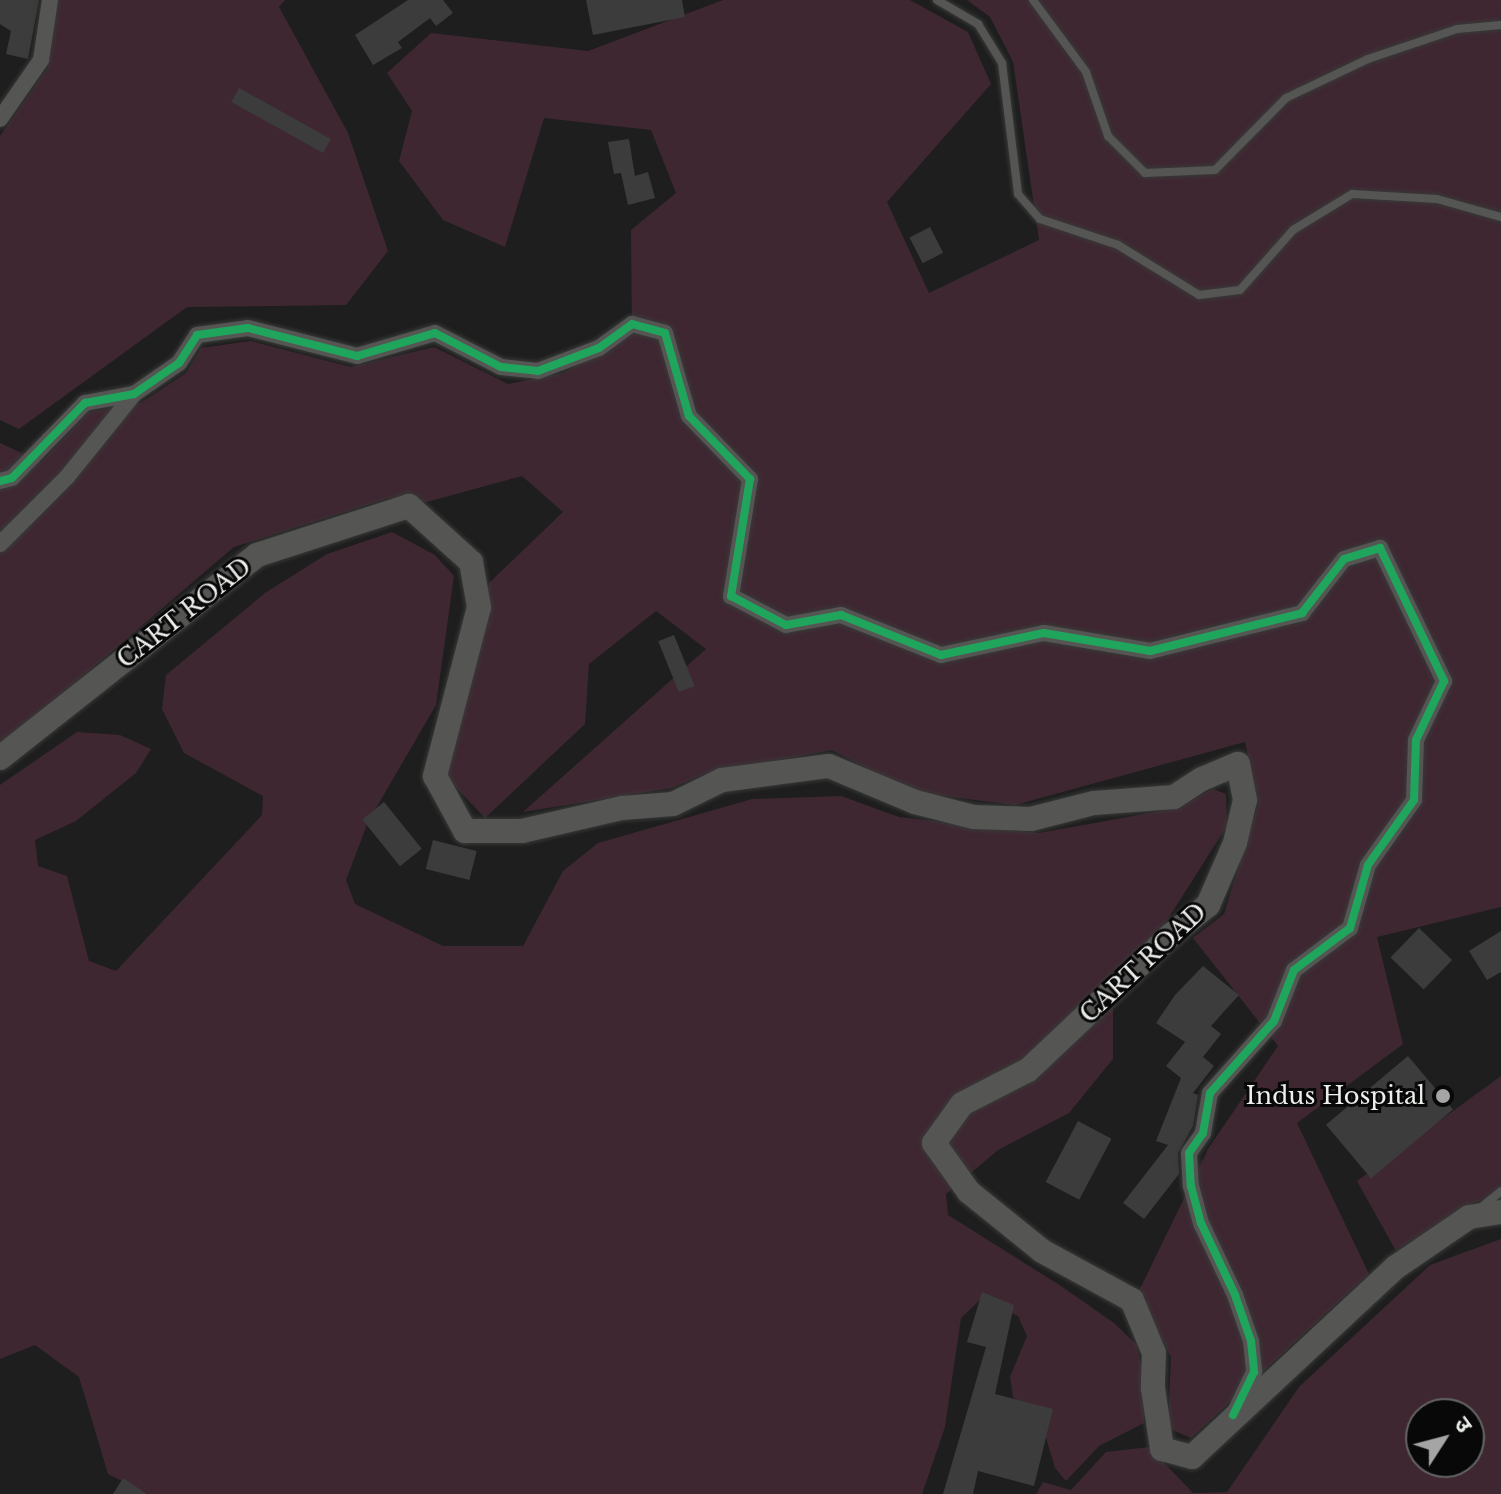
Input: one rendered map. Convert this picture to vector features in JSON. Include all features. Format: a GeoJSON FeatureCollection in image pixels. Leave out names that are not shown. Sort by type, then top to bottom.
{"type":"FeatureCollection","features":[{"type":"Feature","properties":{"kind":"main road","name":"CART ROAD"},"geometry":{"type":"LineString","coordinates":[[0,758],[257,555],[409,506],[471,562],[479,607],[435,776],[465,831],[522,831],[622,808],[673,804],[722,780],[829,766],[915,802],[974,817],[1031,819],[1094,803],[1174,797],[1202,779],[1238,764],[1245,800],[1235,843],[1208,905],[1171,935],[1028,1070],[962,1104],[934,1143],[969,1192],[1042,1251],[1132,1300],[1154,1353],[1153,1388],[1162,1449],[1192,1457],[1233,1415],[1396,1267],[1469,1217],[1501,1212]]}},
{"type":"Feature","properties":{"kind":"street"},"geometry":{"type":"LineString","coordinates":[[0,119],[41,60],[50,0]]}},
{"type":"Feature","properties":{"kind":"street"},"geometry":{"type":"LineString","coordinates":[[0,544],[67,477],[134,394],[179,363],[197,335],[248,328],[357,356],[435,333],[501,367],[538,371],[599,348],[632,324],[665,333],[689,416],[750,479],[731,596],[786,625],[841,615],[941,655],[1044,633],[1150,651],[1302,613],[1344,559],[1380,548],[1444,681],[1416,740],[1414,800],[1368,865],[1350,928],[1294,970],[1274,1021],[1210,1093],[1203,1133],[1189,1153],[1191,1186],[1201,1223],[1235,1295],[1251,1341],[1254,1372],[1233,1415]]}},
{"type":"Feature","properties":{"kind":"street"},"geometry":{"type":"LineString","coordinates":[[0,481],[12,478],[85,403],[134,394]]}},
{"type":"Feature","properties":{"kind":"lane"},"geometry":{"type":"LineString","coordinates":[[937,0],[978,24],[1002,63],[1018,194],[1040,219],[1118,245],[1199,295],[1240,290],[1293,230],[1352,194],[1437,199],[1501,217]]}},
{"type":"Feature","properties":{"kind":"lane"},"geometry":{"type":"LineString","coordinates":[[1033,0],[1086,72],[1108,136],[1145,173],[1215,170],[1286,98],[1368,59],[1442,34],[1501,25]]}},
{"type":"Feature","properties":{"kind":"lane"},"geometry":{"type":"LineString","coordinates":[[1469,1217],[1501,1191]]}},
{"type":"Feature","properties":{"kind":"shaded area"},"geometry":{"type":"Polygon","coordinates":[[[43,0],[285,0],[279,7],[348,133],[388,251],[346,305],[187,307],[19,429],[0,420],[0,136],[48,67],[43,0]]]}},
{"type":"Feature","properties":{"kind":"shaded area"},"geometry":{"type":"Polygon","coordinates":[[[723,0],[910,0],[968,32],[991,84],[887,202],[929,293],[1039,240],[1013,62],[990,17],[967,0],[1501,0],[1501,907],[1377,937],[1403,1044],[1297,1123],[1369,1274],[1191,1438],[1168,1428],[1171,1357],[1138,1293],[1208,1149],[1278,1046],[1193,938],[1224,914],[1258,804],[1245,742],[1015,805],[912,792],[832,750],[704,774],[672,788],[523,812],[706,649],[656,611],[589,664],[585,724],[485,818],[446,777],[489,583],[563,512],[522,476],[423,503],[389,498],[234,547],[0,747],[0,443],[41,462],[88,412],[141,403],[186,373],[201,348],[250,341],[351,367],[434,347],[508,384],[563,373],[632,335],[631,230],[676,193],[651,130],[544,118],[505,247],[443,220],[399,161],[412,111],[387,73],[431,33],[588,51],[723,0]]]}},
{"type":"Feature","properties":{"kind":"shaded area"},"geometry":{"type":"Polygon","coordinates":[[[392,532],[435,555],[454,576],[436,705],[368,822],[346,880],[355,904],[443,946],[523,946],[563,871],[598,843],[752,799],[841,796],[899,817],[1039,833],[1177,808],[1213,789],[1226,794],[1227,826],[1113,1005],[1113,1059],[1069,1113],[998,1150],[946,1194],[948,1215],[1061,1286],[1114,1323],[1137,1345],[1146,1392],[1144,1423],[1099,1446],[1066,1481],[1055,1468],[1043,1427],[1013,1397],[1010,1377],[1027,1336],[1018,1316],[981,1299],[961,1318],[945,1427],[922,1494],[148,1494],[108,1474],[79,1377],[35,1345],[0,1359],[0,785],[77,732],[120,735],[151,749],[136,773],[76,821],[35,840],[38,866],[67,876],[89,961],[116,971],[262,815],[263,796],[184,753],[162,709],[166,675],[265,593],[327,554],[392,532]]]}},
{"type":"Feature","properties":{"kind":"shaded area"},"geometry":{"type":"Polygon","coordinates":[[[1501,1076],[1501,1194],[1465,1206],[1396,1251],[1357,1181],[1501,1076]]]}},
{"type":"Feature","properties":{"kind":"shaded area"},"geometry":{"type":"Polygon","coordinates":[[[1501,1239],[1501,1494],[1036,1494],[1043,1482],[1071,1490],[1106,1452],[1149,1447],[1193,1493],[1227,1492],[1299,1387],[1430,1265],[1501,1239]]]}},
{"type":"Feature","properties":{"kind":"building"},"geometry":{"type":"Polygon","coordinates":[[[0,0],[39,0],[28,59],[6,54],[11,31],[0,24],[0,0]]]}},
{"type":"Feature","properties":{"kind":"building"},"geometry":{"type":"Polygon","coordinates":[[[408,0],[443,0],[453,13],[436,26],[430,18],[398,42],[402,48],[373,65],[355,35],[408,0]]]}},
{"type":"Feature","properties":{"kind":"building"},"geometry":{"type":"Polygon","coordinates":[[[586,0],[682,0],[685,17],[593,35],[586,0]]]}},
{"type":"Feature","properties":{"kind":"building"},"geometry":{"type":"Polygon","coordinates":[[[239,88],[331,139],[323,153],[231,102],[239,88]]]}},
{"type":"Feature","properties":{"kind":"building"},"geometry":{"type":"Polygon","coordinates":[[[629,139],[635,176],[648,172],[655,198],[628,205],[621,173],[614,174],[608,142],[629,139]]]}},
{"type":"Feature","properties":{"kind":"building"},"geometry":{"type":"Polygon","coordinates":[[[930,227],[943,253],[923,263],[910,237],[930,227]]]}},
{"type":"Feature","properties":{"kind":"building"},"geometry":{"type":"Polygon","coordinates":[[[674,635],[695,686],[679,692],[658,641],[674,635]]]}},
{"type":"Feature","properties":{"kind":"building"},"geometry":{"type":"Polygon","coordinates":[[[384,802],[422,849],[400,866],[362,820],[384,802]]]}},
{"type":"Feature","properties":{"kind":"building"},"geometry":{"type":"Polygon","coordinates":[[[433,840],[477,851],[469,880],[426,869],[433,840]]]}},
{"type":"Feature","properties":{"kind":"building"},"geometry":{"type":"Polygon","coordinates":[[[1419,928],[1452,960],[1424,989],[1391,957],[1419,928]]]}},
{"type":"Feature","properties":{"kind":"building"},"geometry":{"type":"Polygon","coordinates":[[[1501,931],[1501,972],[1487,980],[1469,951],[1501,931]]]}},
{"type":"Feature","properties":{"kind":"building"},"geometry":{"type":"Polygon","coordinates":[[[1203,966],[1239,995],[1211,1026],[1221,1034],[1203,1057],[1214,1066],[1193,1093],[1198,1095],[1193,1126],[1178,1153],[1179,1174],[1144,1219],[1123,1203],[1168,1145],[1156,1141],[1181,1078],[1166,1066],[1185,1042],[1156,1023],[1175,995],[1203,966]]]}},
{"type":"Feature","properties":{"kind":"building"},"geometry":{"type":"Polygon","coordinates":[[[1408,1056],[1453,1110],[1371,1178],[1326,1125],[1408,1056]]]}},
{"type":"Feature","properties":{"kind":"building"},"geometry":{"type":"Polygon","coordinates":[[[1078,1121],[1112,1139],[1079,1200],[1046,1182],[1078,1121]]]}},
{"type":"Feature","properties":{"kind":"building"},"geometry":{"type":"Polygon","coordinates":[[[982,1292],[1014,1305],[995,1394],[1053,1409],[1034,1486],[978,1471],[973,1494],[943,1494],[986,1347],[967,1342],[982,1292]]]}},
{"type":"Feature","properties":{"kind":"building"},"geometry":{"type":"Polygon","coordinates":[[[123,1478],[147,1494],[113,1494],[123,1478]]]}},
{"type":"Feature","properties":{"kind":"cycle path"},"geometry":{"type":"LineString","coordinates":[[0,481],[12,478],[85,403],[134,394],[179,363],[197,335],[248,328],[357,356],[435,333],[501,367],[538,371],[599,348],[632,324],[665,333],[689,416],[750,479],[731,596],[786,625],[841,615],[941,655],[1044,633],[1150,651],[1302,613],[1344,559],[1380,548],[1444,681],[1416,740],[1414,800],[1368,865],[1350,928],[1294,970],[1274,1021],[1210,1093],[1203,1133],[1189,1153],[1191,1186],[1201,1223],[1235,1295],[1251,1341],[1254,1372],[1233,1415]]}},
{"type":"Feature","properties":{"kind":"place","name":"Indus Hospital"},"geometry":{"type":"Point","coordinates":[1443,1096]}}]}
